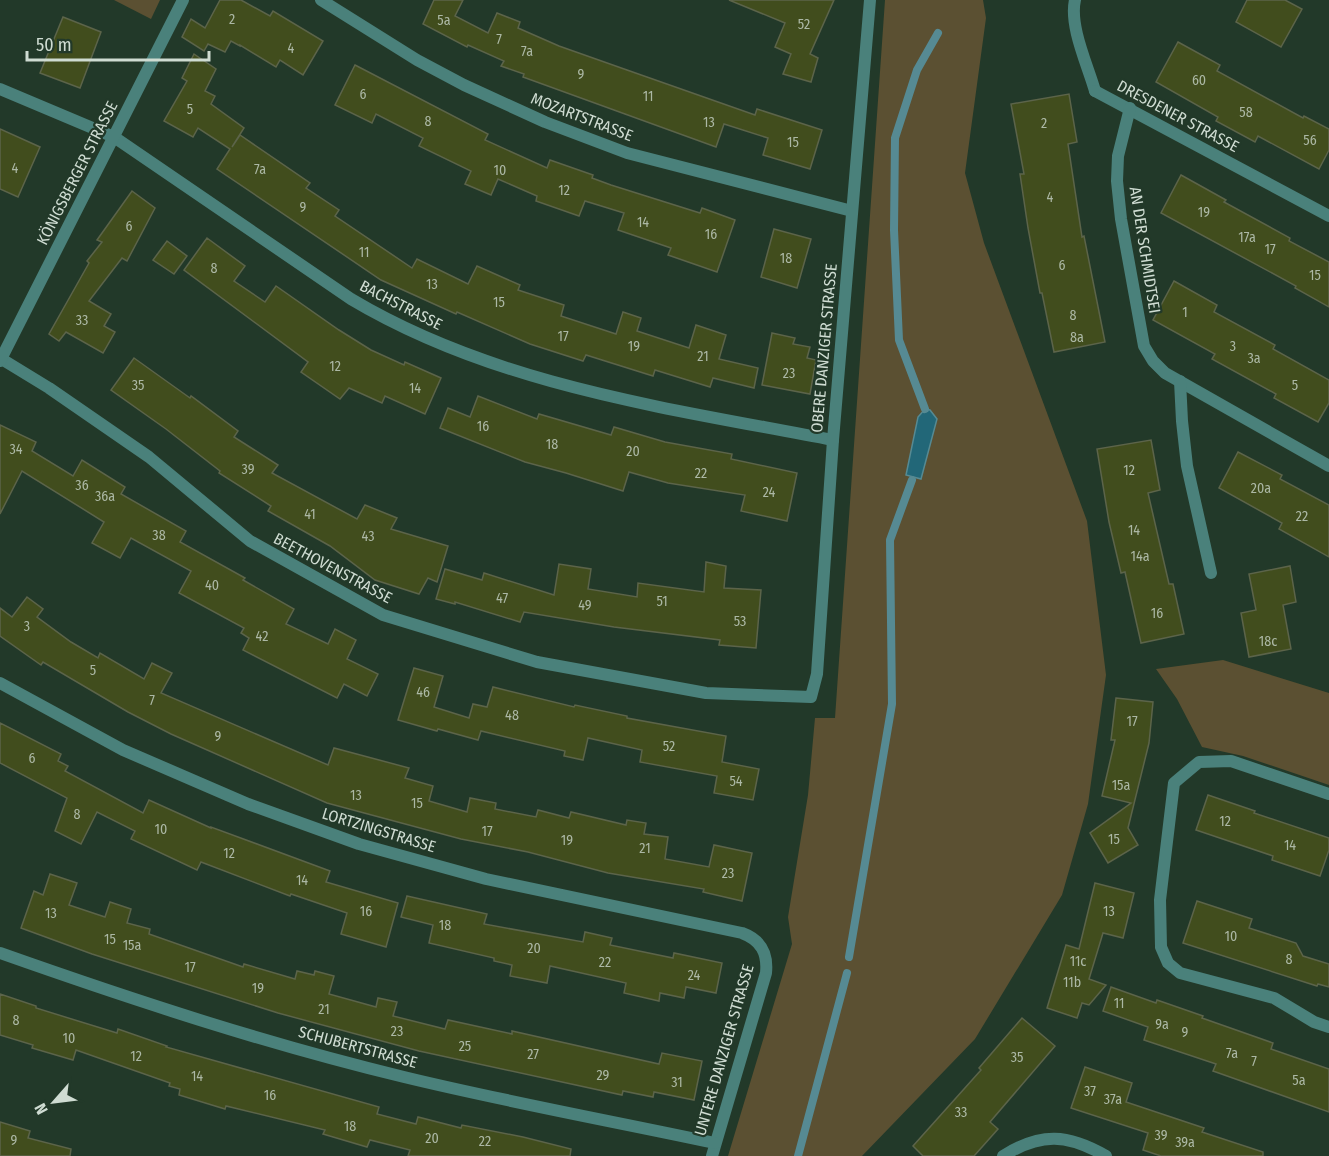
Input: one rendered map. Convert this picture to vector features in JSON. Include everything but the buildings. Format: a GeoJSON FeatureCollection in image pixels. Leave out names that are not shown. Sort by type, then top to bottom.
{"type":"FeatureCollection","features":[{"type":"Feature","properties":{"kind":"street","name":"KÖNIGSBERGER STRASSE"},"geometry":{"type":"LineString","coordinates":[[0,359],[183,0]]}},
{"type":"Feature","properties":{"kind":"street","name":"MOZARTSTRASSE"},"geometry":{"type":"LineString","coordinates":[[321,0],[417,60],[464,85],[545,122],[627,153],[852,211]]}},
{"type":"Feature","properties":{"kind":"street","name":"OBERE DANZIGER STRASSE"},"geometry":{"type":"LineString","coordinates":[[811,697],[818,674],[833,440],[870,0]]}},
{"type":"Feature","properties":{"kind":"street","name":"DRESDENER STRASSE"},"geometry":{"type":"LineString","coordinates":[[1075,0],[1072,11],[1095,91],[1329,216]]}},
{"type":"Feature","properties":{"kind":"street","name":"BACHSTRASSE"},"geometry":{"type":"LineString","coordinates":[[0,89],[114,137],[351,299],[379,316],[465,354],[581,390],[833,440]]}},
{"type":"Feature","properties":{"kind":"street","name":"AN DER SCHMIDTSEI"},"geometry":{"type":"LineString","coordinates":[[1130,108],[1118,156],[1117,181],[1121,219],[1144,346],[1153,361],[1165,373],[1329,466]]}},
{"type":"Feature","properties":{"kind":"street","name":"BEETHOVENSTRASSE"},"geometry":{"type":"LineString","coordinates":[[0,359],[49,388],[149,457],[250,541],[383,615],[537,662],[706,693],[811,697]]}},
{"type":"Feature","properties":{"kind":"street"},"geometry":{"type":"LineString","coordinates":[[1180,381],[1187,466],[1211,573]]}},
{"type":"Feature","properties":{"kind":"street","name":"LORTZINGSTRASSE"},"geometry":{"type":"LineString","coordinates":[[0,683],[123,750],[248,804],[337,836],[486,879],[742,933],[754,937],[765,952]]}},
{"type":"Feature","properties":{"kind":"street"},"geometry":{"type":"LineString","coordinates":[[1329,794],[1231,761],[1199,762],[1174,783],[1160,900],[1161,947],[1168,963],[1180,973],[1274,998],[1314,1022],[1329,1027]]}},
{"type":"Feature","properties":{"kind":"street","name":"UNTERE DANZIGER STRASSE"},"geometry":{"type":"LineString","coordinates":[[712,1156],[766,972],[765,952]]}},
{"type":"Feature","properties":{"kind":"street","name":"SCHUBERTSTRASSE"},"geometry":{"type":"LineString","coordinates":[[0,954],[257,1038],[404,1077],[715,1143]]}},
{"type":"Feature","properties":{"kind":"street"},"geometry":{"type":"LineString","coordinates":[[1003,1156],[1021,1144],[1042,1138],[1068,1139],[1106,1156]]}},
{"type":"Feature","properties":{"kind":"shaded area"},"geometry":{"type":"Polygon","coordinates":[[[114,0],[160,0],[151,19],[114,0]]]}},
{"type":"Feature","properties":{"kind":"shaded area"},"geometry":{"type":"Polygon","coordinates":[[[885,0],[983,0],[986,18],[965,173],[984,243],[1087,521],[1106,675],[1088,804],[1062,895],[975,1039],[862,1156],[728,1156],[792,944],[788,917],[808,795],[815,718],[835,718],[885,0]]]}},
{"type":"Feature","properties":{"kind":"shaded area"},"geometry":{"type":"Polygon","coordinates":[[[1223,660],[1329,693],[1329,785],[1243,756],[1202,747],[1177,699],[1156,669],[1223,660]]]}},
{"type":"Feature","properties":{"kind":"water"},"geometry":{"type":"Polygon","coordinates":[[[925,409],[930,410],[937,419],[921,479],[906,475],[918,417],[925,409]]]}},
{"type":"Feature","properties":{"kind":"waterway"},"geometry":{"type":"LineString","coordinates":[[925,409],[899,340],[894,230],[895,138],[917,70],[938,33]]}},
{"type":"Feature","properties":{"kind":"waterway"},"geometry":{"type":"LineString","coordinates":[[849,957],[892,704],[890,540],[912,480]]}},
{"type":"Feature","properties":{"kind":"waterway"},"geometry":{"type":"LineString","coordinates":[[798,1156],[847,973]]}}]}
